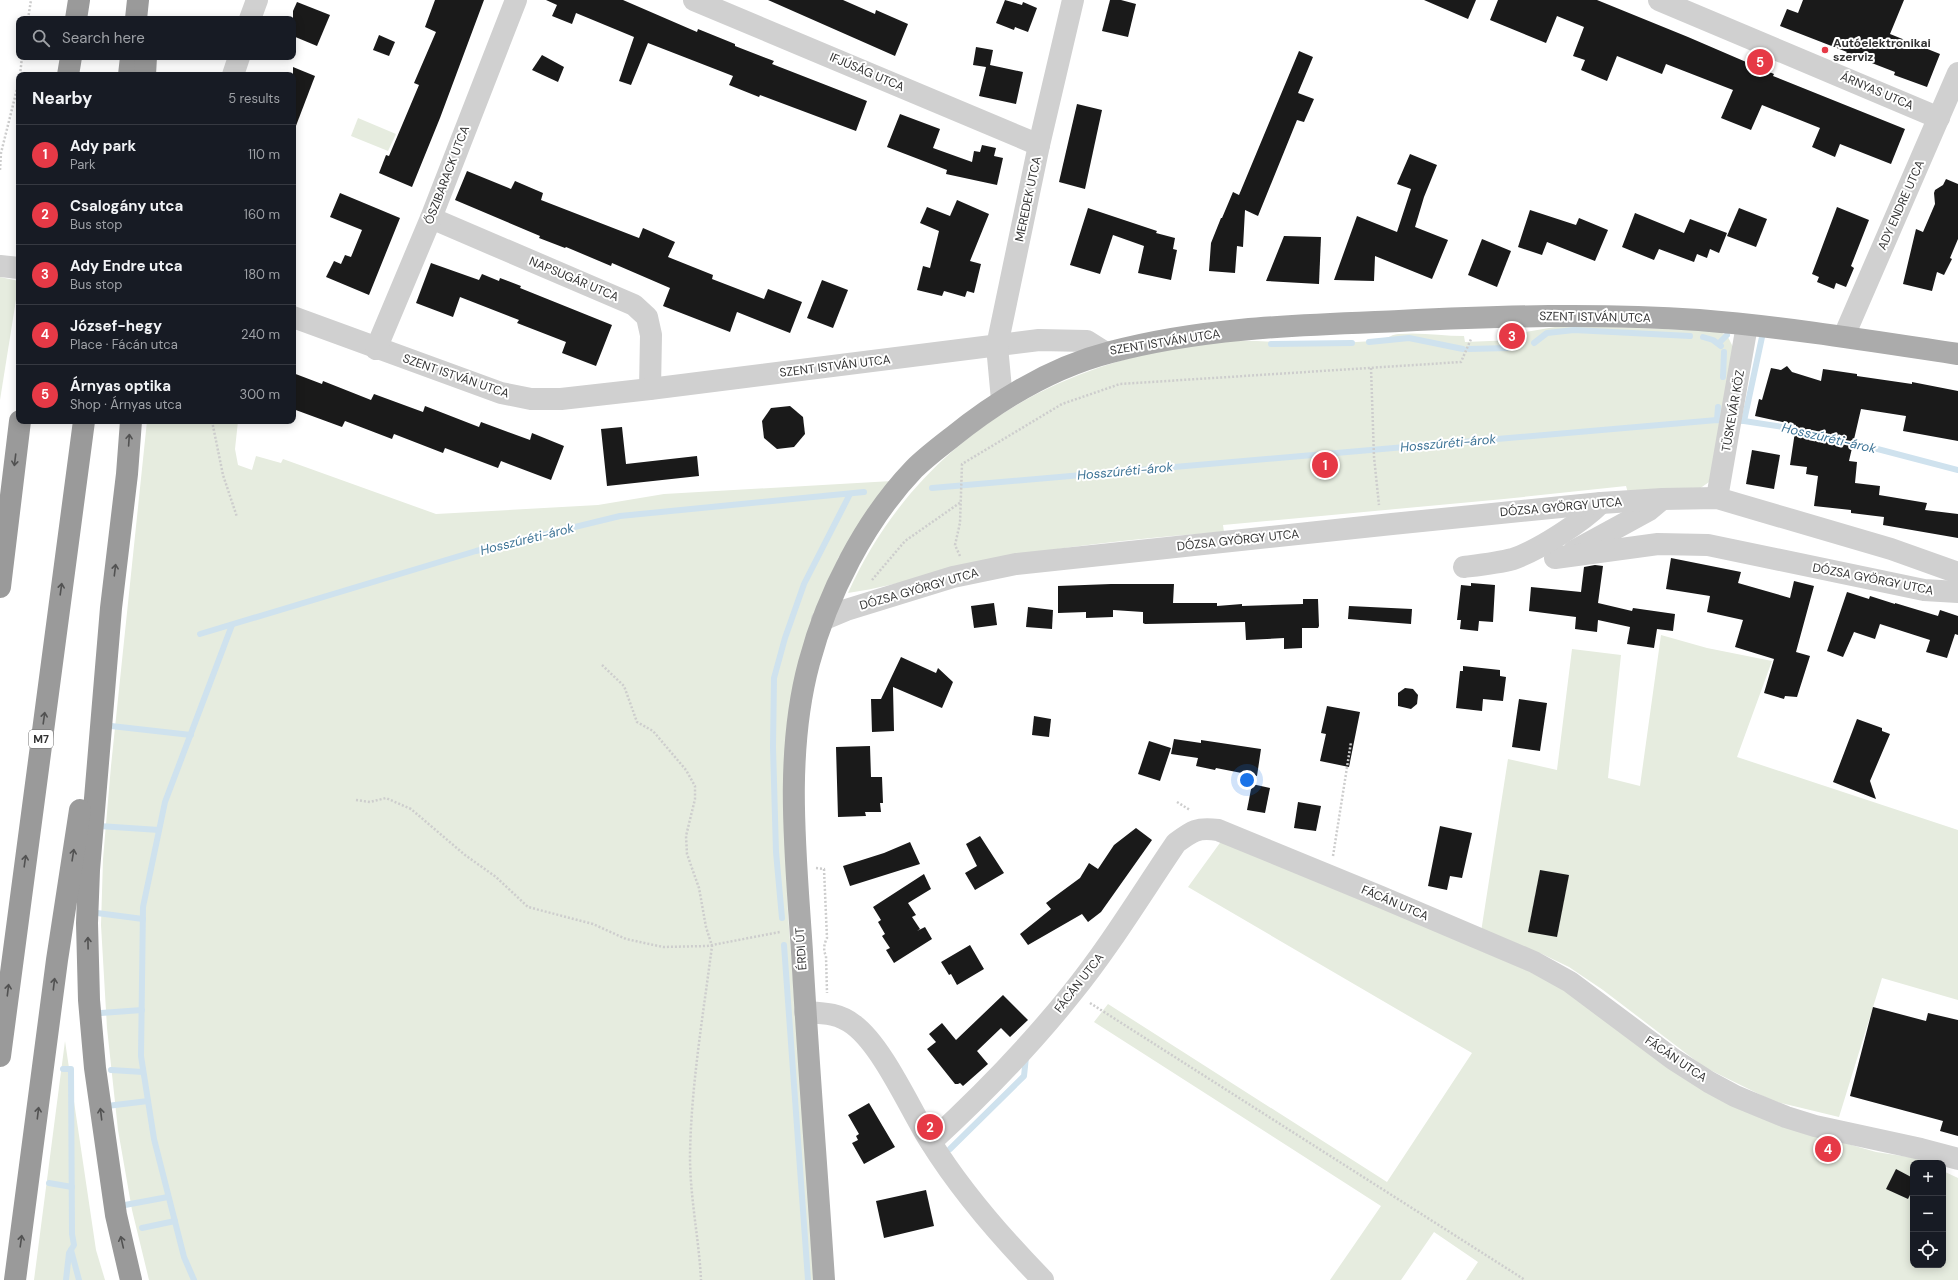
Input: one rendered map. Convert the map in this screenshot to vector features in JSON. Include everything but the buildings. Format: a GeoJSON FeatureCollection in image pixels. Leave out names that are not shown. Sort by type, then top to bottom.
{"type":"FeatureCollection","features":[{"type":"Feature","properties":{"kind":"highway"},"geometry":{"type":"LineString","coordinates":[[76,16],[79,0]]}},
{"type":"Feature","properties":{"kind":"highway"},"geometry":{"type":"LineString","coordinates":[[136,16],[138,0]]}},
{"type":"Feature","properties":{"kind":"highway"},"geometry":{"type":"LineString","coordinates":[[149,16],[150,0]]}},
{"type":"Feature","properties":{"kind":"highway"},"geometry":{"type":"LineString","coordinates":[[68,72],[70,60]]}},
{"type":"Feature","properties":{"kind":"highway"},"geometry":{"type":"LineString","coordinates":[[129,72],[131,60]]}},
{"type":"Feature","properties":{"kind":"highway"},"geometry":{"type":"LineString","coordinates":[[145,72],[146,60]]}},
{"type":"Feature","properties":{"kind":"highway"},"geometry":{"type":"LineString","coordinates":[[0,587],[20,424]]}},
{"type":"Feature","properties":{"kind":"highway","name":"M7"},"geometry":{"type":"LineString","coordinates":[[0,1056],[84,424]]}},
{"type":"Feature","properties":{"kind":"highway"},"geometry":{"type":"LineString","coordinates":[[15,1280],[58,960],[111,608],[127,474],[131,424]]}},
{"type":"Feature","properties":{"kind":"highway"},"geometry":{"type":"LineString","coordinates":[[111,608],[89,870],[87,923],[89,1000],[104,1137],[116,1214],[131,1280]]}},
{"type":"Feature","properties":{"kind":"main road","name":"SZENT ISTVÁN UTCA"},"geometry":{"type":"LineString","coordinates":[[1106,353],[1145,344],[1220,332],[1300,325],[1557,315],[1620,316],[1747,325],[1844,336],[1958,354]]}},
{"type":"Feature","properties":{"kind":"main road","name":"ÉRDI ÚT"},"geometry":{"type":"LineString","coordinates":[[824,1280],[805,1012],[795,826],[796,740],[799,712],[809,665],[822,620],[838,582],[860,542],[884,507],[912,471],[980,414],[1002,400],[1034,382],[1106,353]]}},
{"type":"Feature","properties":{"kind":"street"},"geometry":{"type":"LineString","coordinates":[[251,16],[257,0]]}},
{"type":"Feature","properties":{"kind":"street","name":"ŐSZIBARACK UTCA"},"geometry":{"type":"LineString","coordinates":[[376,349],[431,218],[516,0]]}},
{"type":"Feature","properties":{"kind":"street","name":"IFJÚSÁG UTCA"},"geometry":{"type":"LineString","coordinates":[[694,0],[1039,145]]}},
{"type":"Feature","properties":{"kind":"street","name":"MEREDEK UTCA"},"geometry":{"type":"LineString","coordinates":[[1002,400],[997,346],[1039,145],[1073,0]]}},
{"type":"Feature","properties":{"kind":"street","name":"ÁRNYAS UTCA"},"geometry":{"type":"LineString","coordinates":[[1659,0],[1684,5],[1939,118]]}},
{"type":"Feature","properties":{"kind":"street"},"geometry":{"type":"LineString","coordinates":[[235,72],[238,60]]}},
{"type":"Feature","properties":{"kind":"street","name":"ADY ENDRE UTCA"},"geometry":{"type":"LineString","coordinates":[[1844,336],[1958,73]]}},
{"type":"Feature","properties":{"kind":"street","name":"NAPSUGÁR UTCA"},"geometry":{"type":"LineString","coordinates":[[431,218],[634,305],[647,317],[651,335],[650,389]]}},
{"type":"Feature","properties":{"kind":"street"},"geometry":{"type":"LineString","coordinates":[[0,266],[16,268]]}},
{"type":"Feature","properties":{"kind":"street","name":"SZENT ISTVÁN UTCA"},"geometry":{"type":"LineString","coordinates":[[296,318],[376,349],[501,393],[530,399],[561,398],[650,389],[1039,340],[1087,341],[1106,353]]}},
{"type":"Feature","properties":{"kind":"street","name":"TÜSKEVÁR KÖZ"},"geometry":{"type":"LineString","coordinates":[[1717,498],[1747,325]]}},
{"type":"Feature","properties":{"kind":"street","name":"DÓZSA GYÖRGY UTCA"},"geometry":{"type":"LineString","coordinates":[[822,620],[846,610],[953,577],[1016,564],[1378,525],[1601,503],[1662,500],[1717,498],[1891,549],[1958,573]]}},
{"type":"Feature","properties":{"kind":"street","name":"DÓZSA GYÖRGY UTCA"},"geometry":{"type":"LineString","coordinates":[[1662,500],[1649,510],[1574,550],[1564,557],[1658,544],[1708,545],[1924,590],[1958,592]]}},
{"type":"Feature","properties":{"kind":"street"},"geometry":{"type":"LineString","coordinates":[[1464,567],[1512,559],[1526,553],[1586,518],[1601,503]]}},
{"type":"Feature","properties":{"kind":"street","name":"FÁCÁN UTCA"},"geometry":{"type":"LineString","coordinates":[[930,1142],[977,1100],[1024,1050],[1073,993],[1176,844],[1192,831],[1204,828],[1218,830],[1381,896],[1534,962],[1570,982],[1673,1058],[1709,1082],[1735,1096],[1786,1117],[1815,1126],[1927,1150],[1958,1159]]}},
{"type":"Feature","properties":{"kind":"street"},"geometry":{"type":"LineString","coordinates":[[805,1012],[832,1014],[849,1022],[868,1040],[880,1056],[930,1142],[968,1194],[1019,1256],[1043,1280]]}},
{"type":"Feature","properties":{"kind":"path"},"geometry":{"type":"LineString","coordinates":[[28,16],[31,0]]}},
{"type":"Feature","properties":{"kind":"path"},"geometry":{"type":"LineString","coordinates":[[20,72],[22,60]]}},
{"type":"Feature","properties":{"kind":"path"},"geometry":{"type":"LineString","coordinates":[[0,170],[1,153],[16,93]]}},
{"type":"Feature","properties":{"kind":"path"},"geometry":{"type":"LineString","coordinates":[[974,573],[956,549],[955,542],[960,523],[962,464],[1062,404],[1120,384],[1461,362],[1471,338]]}},
{"type":"Feature","properties":{"kind":"path"},"geometry":{"type":"LineString","coordinates":[[1371,368],[1374,457],[1379,507],[1378,525]]}},
{"type":"Feature","properties":{"kind":"path"},"geometry":{"type":"LineString","coordinates":[[213,424],[223,475],[237,517]]}},
{"type":"Feature","properties":{"kind":"path"},"geometry":{"type":"LineString","coordinates":[[869,583],[905,541],[961,501]]}},
{"type":"Feature","properties":{"kind":"path"},"geometry":{"type":"LineString","coordinates":[[602,665],[624,686],[637,722],[653,731],[686,770],[695,786],[695,799],[686,836],[687,854],[699,888],[706,928],[712,946],[692,1105],[690,1158],[694,1216],[701,1280]]}},
{"type":"Feature","properties":{"kind":"path"},"geometry":{"type":"LineString","coordinates":[[1332,862],[1351,742]]}},
{"type":"Feature","properties":{"kind":"path"},"geometry":{"type":"LineString","coordinates":[[356,800],[370,802],[386,798],[411,809],[465,856],[496,877],[528,907],[593,924],[626,939],[663,947],[712,946],[800,928]]}},
{"type":"Feature","properties":{"kind":"path"},"geometry":{"type":"LineString","coordinates":[[812,868],[824,869],[827,938],[824,952],[826,956],[828,1014]]}},
{"type":"Feature","properties":{"kind":"path"},"geometry":{"type":"LineString","coordinates":[[1073,993],[1525,1280]]}},
{"type":"Feature","properties":{"kind":"shaded area"},"geometry":{"type":"Polygon","coordinates":[[[358,118],[396,134],[388,151],[351,136],[358,118]]]}},
{"type":"Feature","properties":{"kind":"shaded area"},"geometry":{"type":"Polygon","coordinates":[[[0,277],[16,280],[16,300],[0,400],[0,277]]]}},
{"type":"Feature","properties":{"kind":"shaded area"},"geometry":{"type":"Polygon","coordinates":[[[1579,326],[1719,331],[1728,337],[1733,347],[1712,480],[1699,489],[1628,493],[1626,486],[1223,525],[1224,532],[1118,541],[1039,552],[972,564],[890,585],[848,593],[875,543],[907,498],[945,458],[987,424],[1033,396],[1083,373],[1136,357],[1226,341],[1310,343],[1352,342],[1376,340],[1397,334],[1415,333],[1464,336],[1465,342],[1515,340],[1514,334],[1555,327],[1579,326]]]}},
{"type":"Feature","properties":{"kind":"shaded area"},"geometry":{"type":"Polygon","coordinates":[[[147,424],[238,424],[235,449],[238,465],[252,470],[256,456],[281,463],[283,459],[436,514],[598,505],[664,494],[892,481],[838,558],[785,796],[788,915],[816,1280],[149,1280],[132,1210],[118,1130],[107,1028],[101,925],[103,859],[111,766],[147,424]]]}},
{"type":"Feature","properties":{"kind":"shaded area"},"geometry":{"type":"Polygon","coordinates":[[[1661,635],[1707,648],[1772,661],[1737,757],[1958,830],[1958,1000],[1882,978],[1839,1117],[1773,1101],[1704,1067],[1603,990],[1569,967],[1540,953],[1535,970],[1771,1122],[1876,1152],[1919,1160],[1910,1160],[1910,1268],[1946,1268],[1946,1172],[1958,1178],[1958,1280],[1466,1280],[1478,1262],[1434,1232],[1401,1280],[1330,1280],[1381,1206],[1094,1022],[1108,1004],[1387,1182],[1472,1053],[1188,887],[1230,829],[1481,932],[1508,759],[1557,770],[1572,649],[1621,655],[1608,778],[1640,786],[1661,635]]]}},
{"type":"Feature","properties":{"kind":"shaded area"},"geometry":{"type":"Polygon","coordinates":[[[65,1041],[96,1250],[105,1280],[34,1280],[65,1041]]]}},
{"type":"Feature","properties":{"kind":"waterway"},"geometry":{"type":"LineString","coordinates":[[1534,343],[1547,333],[1574,330],[1690,336]]}},
{"type":"Feature","properties":{"kind":"waterway"},"geometry":{"type":"LineString","coordinates":[[1719,343],[1727,335]]}},
{"type":"Feature","properties":{"kind":"waterway"},"geometry":{"type":"LineString","coordinates":[[1703,337],[1713,340],[1721,346]]}},
{"type":"Feature","properties":{"kind":"waterway"},"geometry":{"type":"LineString","coordinates":[[1744,421],[1762,337]]}},
{"type":"Feature","properties":{"kind":"waterway"},"geometry":{"type":"LineString","coordinates":[[1369,342],[1409,338],[1463,349]]}},
{"type":"Feature","properties":{"kind":"waterway"},"geometry":{"type":"LineString","coordinates":[[1271,344],[1352,343]]}},
{"type":"Feature","properties":{"kind":"waterway"},"geometry":{"type":"LineString","coordinates":[[1469,349],[1508,348]]}},
{"type":"Feature","properties":{"kind":"waterway"},"geometry":{"type":"LineString","coordinates":[[1723,377],[1724,352]]}},
{"type":"Feature","properties":{"kind":"waterway"},"geometry":{"type":"LineString","coordinates":[[1717,420],[1718,407]]}},
{"type":"Feature","properties":{"kind":"waterway","name":"Hosszúréti-árok"},"geometry":{"type":"LineString","coordinates":[[932,488],[1717,420],[1744,421],[1803,430]]}},
{"type":"Feature","properties":{"kind":"waterway","name":"Hosszúréti-árok"},"geometry":{"type":"LineString","coordinates":[[1847,441],[1958,470]]}},
{"type":"Feature","properties":{"kind":"waterway","name":"Hosszúréti-árok"},"geometry":{"type":"LineString","coordinates":[[200,634],[476,551],[620,516],[864,492]]}},
{"type":"Feature","properties":{"kind":"waterway"},"geometry":{"type":"LineString","coordinates":[[782,918],[776,852],[773,747],[774,678],[785,638],[804,584],[850,494]]}},
{"type":"Feature","properties":{"kind":"waterway"},"geometry":{"type":"LineString","coordinates":[[194,1280],[184,1257],[154,1139],[141,1056],[143,907],[165,802],[232,625]]}},
{"type":"Feature","properties":{"kind":"waterway"},"geometry":{"type":"LineString","coordinates":[[111,726],[191,735]]}},
{"type":"Feature","properties":{"kind":"waterway"},"geometry":{"type":"LineString","coordinates":[[99,826],[159,830]]}},
{"type":"Feature","properties":{"kind":"waterway"},"geometry":{"type":"LineString","coordinates":[[97,913],[143,919]]}},
{"type":"Feature","properties":{"kind":"waterway"},"geometry":{"type":"LineString","coordinates":[[784,945],[808,1280]]}},
{"type":"Feature","properties":{"kind":"waterway"},"geometry":{"type":"LineString","coordinates":[[101,1013],[142,1010]]}},
{"type":"Feature","properties":{"kind":"waterway"},"geometry":{"type":"LineString","coordinates":[[950,1149],[1024,1076],[1026,1057]]}},
{"type":"Feature","properties":{"kind":"waterway"},"geometry":{"type":"LineString","coordinates":[[63,1069],[71,1069],[72,1234],[74,1245],[69,1253],[66,1280]]}},
{"type":"Feature","properties":{"kind":"waterway"},"geometry":{"type":"LineString","coordinates":[[111,1070],[143,1072]]}},
{"type":"Feature","properties":{"kind":"waterway"},"geometry":{"type":"LineString","coordinates":[[107,1106],[148,1101]]}},
{"type":"Feature","properties":{"kind":"waterway"},"geometry":{"type":"LineString","coordinates":[[49,1183],[72,1187]]}},
{"type":"Feature","properties":{"kind":"waterway"},"geometry":{"type":"LineString","coordinates":[[125,1205],[168,1197]]}},
{"type":"Feature","properties":{"kind":"waterway"},"geometry":{"type":"LineString","coordinates":[[142,1228],[175,1221]]}},
{"type":"Feature","properties":{"kind":"waterway"},"geometry":{"type":"LineString","coordinates":[[71,1250],[79,1280]]}},
{"type":"Feature","properties":{"kind":"place","name":"Autóelektronikai szerviz"},"geometry":{"type":"Point","coordinates":[1825,50]}},
{"type":"Feature","properties":{"kind":"place","name":"Árnyas optika"},"geometry":{"type":"Point","coordinates":[1760,62]}},
{"type":"Feature","properties":{"kind":"place","name":"Ady Endre utca"},"geometry":{"type":"Point","coordinates":[1512,336]}},
{"type":"Feature","properties":{"kind":"place","name":"Ady park"},"geometry":{"type":"Point","coordinates":[1325,465]}},
{"type":"Feature","properties":{"kind":"place","name":"Csalogány utca"},"geometry":{"type":"Point","coordinates":[930,1127]}},
{"type":"Feature","properties":{"kind":"place","name":"József-hegy"},"geometry":{"type":"Point","coordinates":[1828,1149]}}]}
